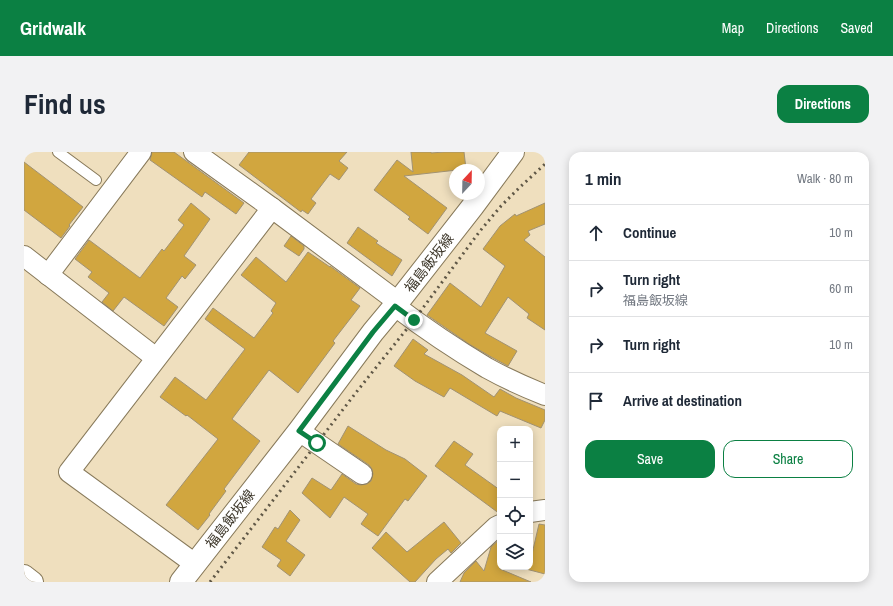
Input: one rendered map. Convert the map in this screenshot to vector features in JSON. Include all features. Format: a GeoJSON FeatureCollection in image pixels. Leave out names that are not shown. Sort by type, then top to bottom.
{"type":"FeatureCollection","features":[{"type":"Feature","properties":{"kind":"main road","name":"福島飯坂線"},"geometry":{"type":"LineString","coordinates":[[190,576],[373,332],[397,304],[513,152]]}},
{"type":"Feature","properties":{"kind":"street"},"geometry":{"type":"LineString","coordinates":[[48,275],[141,152]]}},
{"type":"Feature","properties":{"kind":"street"},"geometry":{"type":"LineString","coordinates":[[194,152],[272,208],[397,304],[414,320],[450,345],[487,368],[545,395]]}},
{"type":"Feature","properties":{"kind":"street"},"geometry":{"type":"LineString","coordinates":[[190,576],[69,472],[272,208]]}},
{"type":"Feature","properties":{"kind":"street"},"geometry":{"type":"LineString","coordinates":[[24,256],[156,358]]}},
{"type":"Feature","properties":{"kind":"street"},"geometry":{"type":"LineString","coordinates":[[299,431],[362,474]]}},
{"type":"Feature","properties":{"kind":"street"},"geometry":{"type":"LineString","coordinates":[[533,512],[545,510]]}},
{"type":"Feature","properties":{"kind":"street"},"geometry":{"type":"LineString","coordinates":[[437,582],[497,526]]}},
{"type":"Feature","properties":{"kind":"street"},"geometry":{"type":"LineString","coordinates":[[24,575],[33,582]]}},
{"type":"Feature","properties":{"kind":"lane"},"geometry":{"type":"LineString","coordinates":[[58,152],[96,180]]}},
{"type":"Feature","properties":{"kind":"building"},"geometry":{"type":"Polygon","coordinates":[[[152,152],[174,152],[244,203],[236,214],[205,192],[202,197],[150,160],[152,152]]]}},
{"type":"Feature","properties":{"kind":"building"},"geometry":{"type":"Polygon","coordinates":[[[249,152],[347,152],[339,161],[348,168],[339,180],[330,174],[311,199],[316,203],[308,214],[302,210],[301,212],[239,165],[249,152]]]}},
{"type":"Feature","properties":{"kind":"building"},"geometry":{"type":"Polygon","coordinates":[[[411,152],[464,152],[465,164],[449,164],[449,171],[404,176],[447,208],[428,234],[408,219],[410,217],[374,190],[397,160],[413,172],[411,152]]]}},
{"type":"Feature","properties":{"kind":"building"},"geometry":{"type":"Polygon","coordinates":[[[24,162],[83,207],[61,238],[24,210],[24,162]]]}},
{"type":"Feature","properties":{"kind":"building"},"geometry":{"type":"Polygon","coordinates":[[[191,203],[210,219],[184,256],[196,265],[185,279],[182,276],[166,298],[178,307],[164,326],[124,297],[113,311],[102,302],[109,293],[88,277],[92,272],[75,259],[89,240],[140,278],[162,249],[164,251],[184,225],[178,220],[191,203]]]}},
{"type":"Feature","properties":{"kind":"building"},"geometry":{"type":"Polygon","coordinates":[[[545,203],[545,224],[528,231],[530,235],[524,240],[545,257],[545,330],[527,318],[529,314],[508,297],[485,333],[517,351],[508,366],[469,344],[427,315],[450,283],[481,307],[505,266],[483,249],[500,226],[515,214],[516,216],[545,203]]]}},
{"type":"Feature","properties":{"kind":"building"},"geometry":{"type":"Polygon","coordinates":[[[358,227],[378,241],[376,243],[402,260],[392,276],[347,243],[358,227]]]}},
{"type":"Feature","properties":{"kind":"building"},"geometry":{"type":"Polygon","coordinates":[[[291,236],[304,246],[304,249],[299,256],[284,246],[291,236]]]}},
{"type":"Feature","properties":{"kind":"building"},"geometry":{"type":"Polygon","coordinates":[[[308,252],[360,288],[351,300],[360,306],[333,341],[335,343],[298,393],[269,370],[232,419],[260,441],[224,489],[226,491],[198,530],[166,505],[218,439],[187,415],[186,416],[160,397],[175,377],[206,400],[245,349],[205,319],[213,308],[254,338],[273,313],[271,311],[276,303],[241,275],[256,257],[286,282],[308,252]]]}},
{"type":"Feature","properties":{"kind":"building"},"geometry":{"type":"Polygon","coordinates":[[[413,339],[428,350],[424,354],[462,375],[494,397],[500,389],[516,398],[545,410],[545,420],[541,428],[500,411],[497,416],[450,388],[444,397],[415,381],[394,366],[413,339]]]}},
{"type":"Feature","properties":{"kind":"building"},"geometry":{"type":"Polygon","coordinates":[[[348,426],[386,450],[405,459],[427,476],[408,501],[405,499],[378,536],[361,524],[368,514],[344,497],[330,518],[302,493],[312,478],[331,490],[342,474],[356,484],[367,484],[371,481],[373,474],[369,465],[338,444],[348,426]]]}},
{"type":"Feature","properties":{"kind":"building"},"geometry":{"type":"Polygon","coordinates":[[[454,441],[473,454],[465,465],[497,488],[497,512],[435,466],[454,441]]]}},
{"type":"Feature","properties":{"kind":"building"},"geometry":{"type":"Polygon","coordinates":[[[290,510],[300,520],[286,541],[305,555],[290,576],[277,566],[281,560],[262,547],[275,527],[278,529],[290,510]]]}},
{"type":"Feature","properties":{"kind":"building"},"geometry":{"type":"Polygon","coordinates":[[[444,522],[461,543],[451,553],[448,549],[436,559],[415,582],[410,582],[372,548],[386,532],[407,552],[444,522]]]}},
{"type":"Feature","properties":{"kind":"building"},"geometry":{"type":"Polygon","coordinates":[[[539,524],[545,525],[545,574],[530,570],[533,570],[533,550],[539,524]]]}},
{"type":"Feature","properties":{"kind":"building"},"geometry":{"type":"Polygon","coordinates":[[[497,542],[497,570],[502,570],[531,582],[460,582],[464,573],[476,561],[484,571],[491,547],[497,542]]]}},
{"type":"Feature","properties":{"kind":"railway"},"geometry":{"type":"LineString","coordinates":[[210,582],[414,320],[480,231],[501,206],[545,164]]}},
{"type":"Feature","properties":{"kind":"route"},"geometry":{"type":"LineString","coordinates":[[317,443],[299,431],[373,332],[395,306],[414,320]]}}]}
